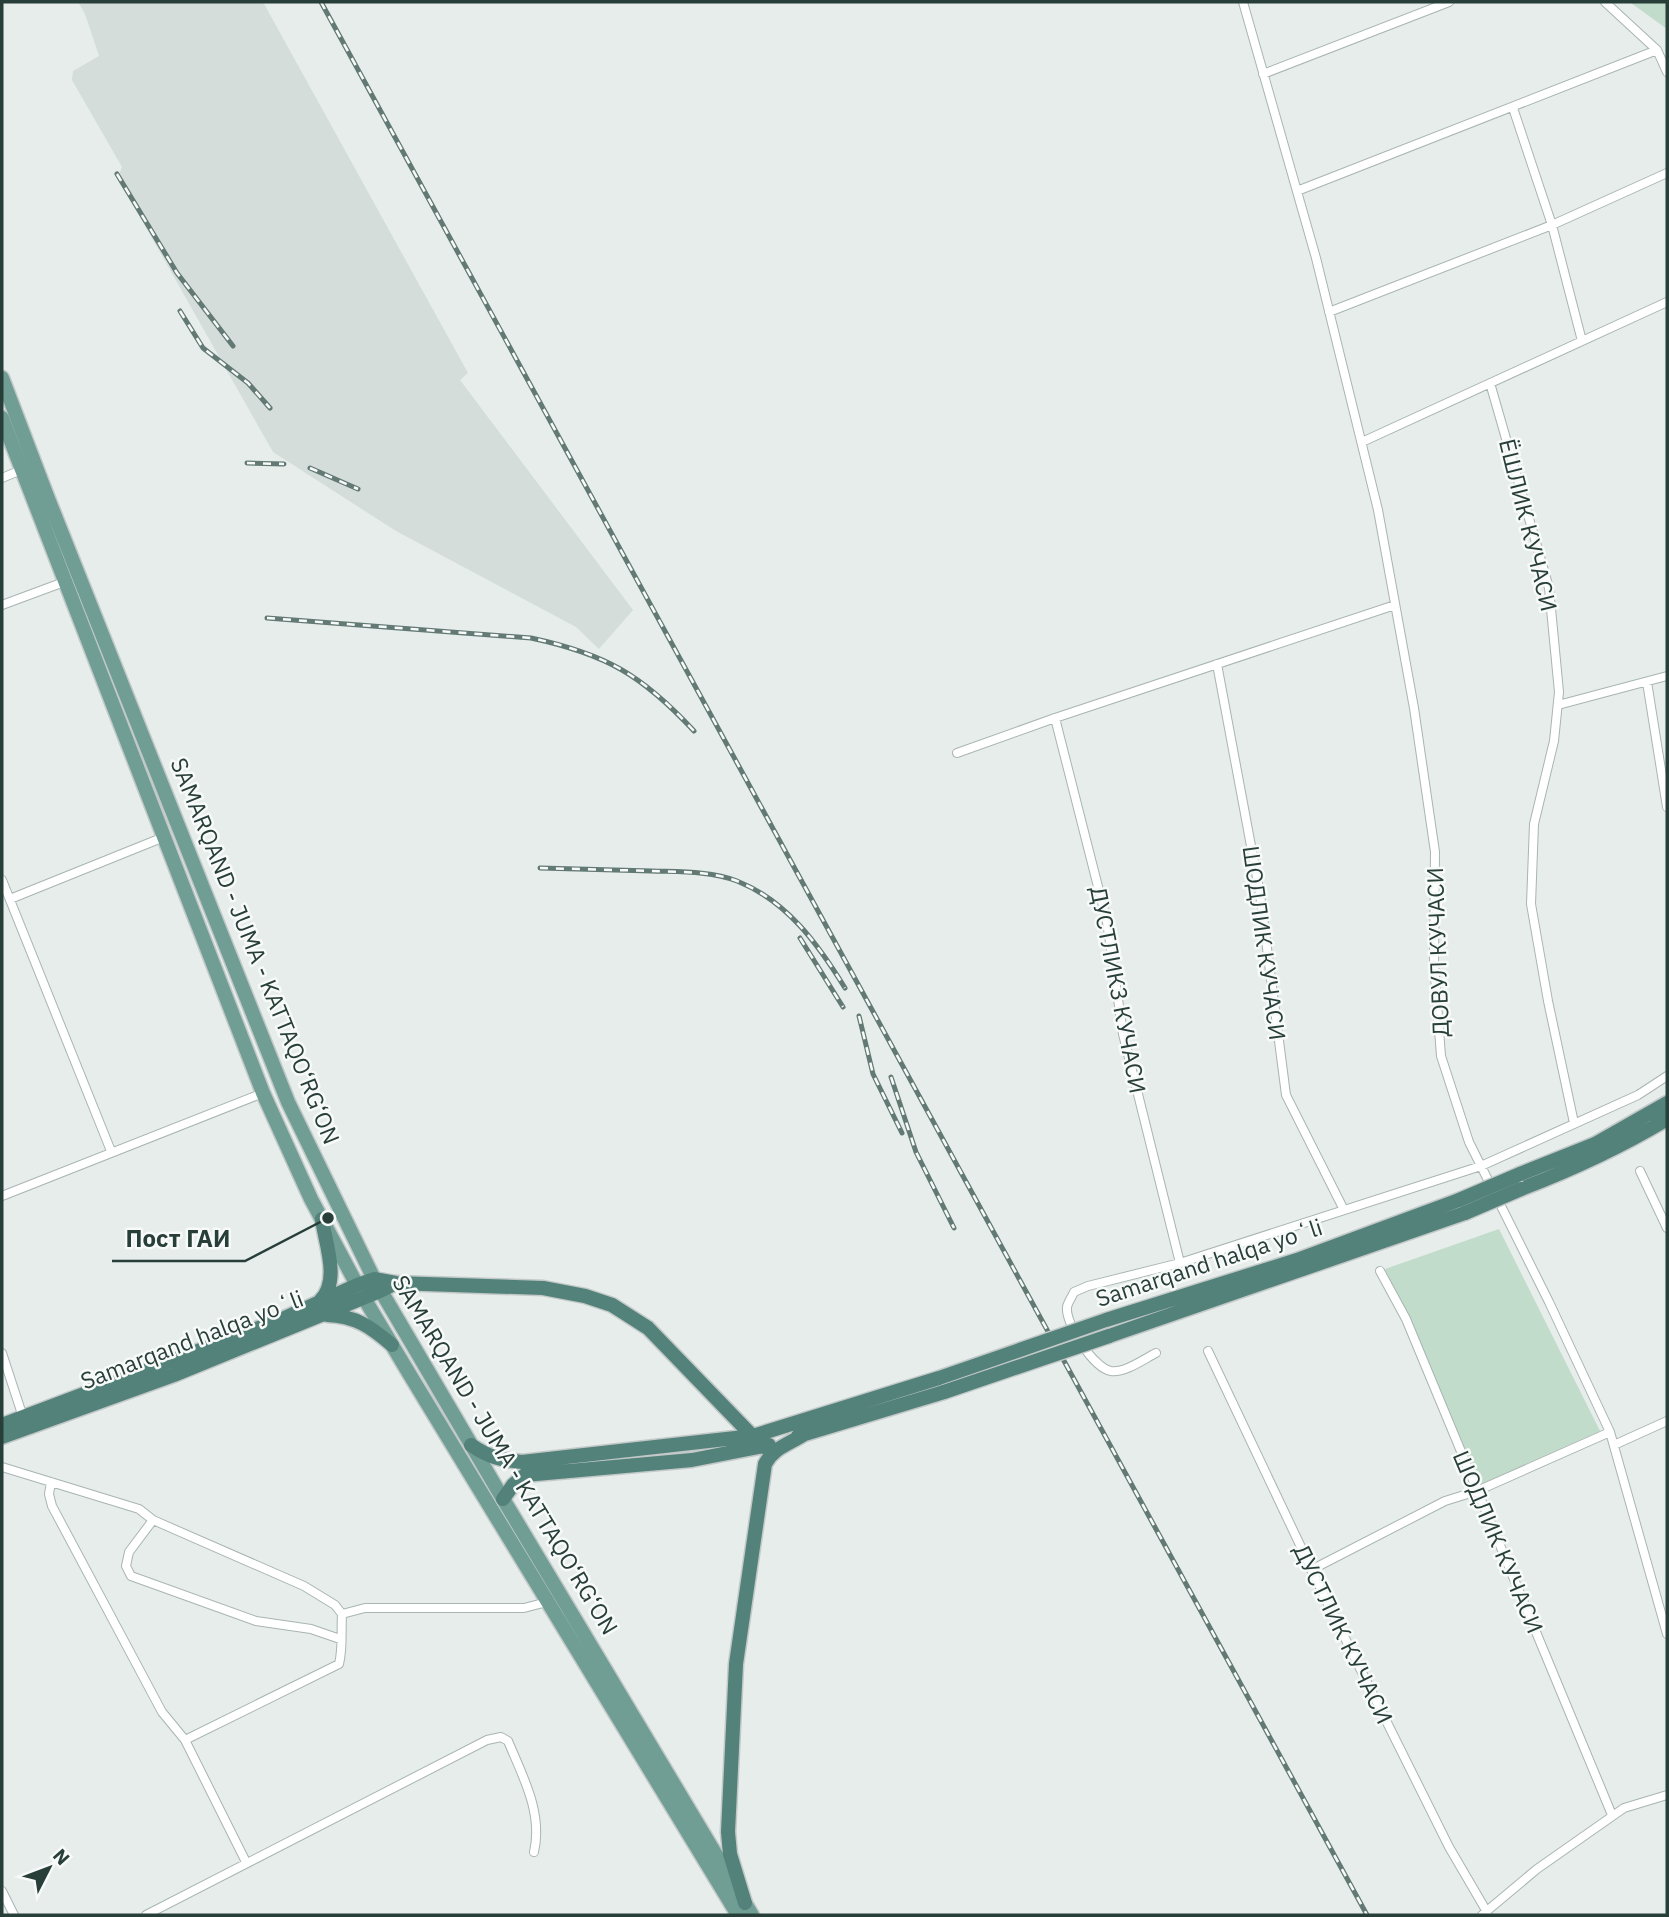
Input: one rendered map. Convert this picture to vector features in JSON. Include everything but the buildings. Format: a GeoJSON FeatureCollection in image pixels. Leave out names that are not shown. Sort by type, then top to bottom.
{"type":"FeatureCollection","features":[{"type":"Feature","properties":{"kind":"highway","name":"Samarqand halqa yoʻli"},"geometry":{"type":"LineString","coordinates":[[503,1499],[526,1475],[653,1464],[806,1433],[944,1392],[1109,1336],[1462,1206],[1520,1182],[1667,1103]]}},
{"type":"Feature","properties":{"kind":"highway","name":"Samarqand halqa yoʻli"},"geometry":{"type":"LineString","coordinates":[[1520,1182],[1591,1161],[1667,1118]]}},
{"type":"Feature","properties":{"kind":"highway","name":"Samarqand halqa yoʻli"},"geometry":{"type":"LineString","coordinates":[[471,1445],[486,1456],[522,1462],[758,1442],[775,1430],[939,1378],[1105,1320],[1462,1206]]}},
{"type":"Feature","properties":{"kind":"highway"},"geometry":{"type":"LineString","coordinates":[[322,1219],[330,1277],[328,1292],[320,1309],[354,1318],[370,1326],[392,1345]]}},
{"type":"Feature","properties":{"kind":"highway"},"geometry":{"type":"LineString","coordinates":[[377,1285],[397,1283],[543,1288],[571,1292],[612,1305],[648,1328],[758,1442]]}},
{"type":"Feature","properties":{"kind":"highway","name":"Samarqand halqa yoʻli"},"geometry":{"type":"LineString","coordinates":[[2,1425],[24,1422],[174,1374],[377,1285]]}},
{"type":"Feature","properties":{"kind":"highway"},"geometry":{"type":"LineString","coordinates":[[730,1412],[754,1428],[775,1430]]}},
{"type":"Feature","properties":{"kind":"highway","name":"Samarqand halqa yoʻli"},"geometry":{"type":"LineString","coordinates":[[2,1437],[24,1422]]}},
{"type":"Feature","properties":{"kind":"highway"},"geometry":{"type":"LineString","coordinates":[[745,1911],[730,1854],[728,1832],[740,1622],[765,1464],[778,1448],[806,1433]]}},
{"type":"Feature","properties":{"kind":"main road","name":"SAMARQAND - JUMA - KATTAQO‘RG‘ON"},"geometry":{"type":"LineString","coordinates":[[2,378],[42,485],[288,1102],[377,1285],[745,1911]]}},
{"type":"Feature","properties":{"kind":"main road","name":"SAMARQAND - JUMA - KATTAQO‘RG‘ON"},"geometry":{"type":"LineString","coordinates":[[2,418],[263,1094],[322,1219],[360,1292],[547,1602],[745,1911]]}},
{"type":"Feature","properties":{"kind":"street","name":"ДОВУЛ КУЧАСИ"},"geometry":{"type":"LineString","coordinates":[[1243,2],[1297,191],[1378,510],[1414,708],[1435,852],[1434,963],[1441,1056],[1469,1143],[1549,1302],[1610,1432],[1667,1634]]}},
{"type":"Feature","properties":{"kind":"street"},"geometry":{"type":"LineString","coordinates":[[1263,74],[1449,2]]}},
{"type":"Feature","properties":{"kind":"street"},"geometry":{"type":"LineString","coordinates":[[1605,2],[1657,50],[1667,72]]}},
{"type":"Feature","properties":{"kind":"street"},"geometry":{"type":"LineString","coordinates":[[1297,191],[1657,50]]}},
{"type":"Feature","properties":{"kind":"street"},"geometry":{"type":"LineString","coordinates":[[1513,108],[1552,225],[1582,341]]}},
{"type":"Feature","properties":{"kind":"street"},"geometry":{"type":"LineString","coordinates":[[1329,312],[1552,225],[1667,173]]}},
{"type":"Feature","properties":{"kind":"street"},"geometry":{"type":"LineString","coordinates":[[1362,442],[1667,302]]}},
{"type":"Feature","properties":{"kind":"street","name":"ЁШЛИК КУЧАСИ"},"geometry":{"type":"LineString","coordinates":[[1490,383],[1549,589],[1559,692],[1554,741],[1534,824],[1531,904],[1574,1123]]}},
{"type":"Feature","properties":{"kind":"street"},"geometry":{"type":"LineString","coordinates":[[2,478],[21,470]]}},
{"type":"Feature","properties":{"kind":"street"},"geometry":{"type":"LineString","coordinates":[[2,605],[64,582]]}},
{"type":"Feature","properties":{"kind":"street"},"geometry":{"type":"LineString","coordinates":[[957,753],[1395,605]]}},
{"type":"Feature","properties":{"kind":"street","name":"ШОДЛИК КУЧАСИ"},"geometry":{"type":"LineString","coordinates":[[1217,664],[1260,894],[1286,1094],[1344,1210]]}},
{"type":"Feature","properties":{"kind":"street"},"geometry":{"type":"LineString","coordinates":[[1558,705],[1667,676]]}},
{"type":"Feature","properties":{"kind":"street"},"geometry":{"type":"LineString","coordinates":[[1647,681],[1667,807]]}},
{"type":"Feature","properties":{"kind":"street","name":"ДУСТЛИК3 КУЧАСИ"},"geometry":{"type":"LineString","coordinates":[[1055,718],[1108,922],[1123,1034],[1180,1262]]}},
{"type":"Feature","properties":{"kind":"street"},"geometry":{"type":"LineString","coordinates":[[10,899],[163,837]]}},
{"type":"Feature","properties":{"kind":"street"},"geometry":{"type":"LineString","coordinates":[[2,880],[111,1151]]}},
{"type":"Feature","properties":{"kind":"street"},"geometry":{"type":"LineString","coordinates":[[1156,1353],[1122,1370],[1112,1371],[1100,1367],[1087,1355],[1067,1315],[1067,1307],[1074,1292],[1180,1262],[1481,1166],[1638,1095],[1667,1076]]}},
{"type":"Feature","properties":{"kind":"street"},"geometry":{"type":"LineString","coordinates":[[2,1196],[111,1151],[263,1094]]}},
{"type":"Feature","properties":{"kind":"street"},"geometry":{"type":"LineString","coordinates":[[1640,1171],[1667,1228]]}},
{"type":"Feature","properties":{"kind":"street","name":"ШОДЛИК КУЧАСИ"},"geometry":{"type":"LineString","coordinates":[[1380,1271],[1406,1319],[1612,1815]]}},
{"type":"Feature","properties":{"kind":"street","name":"ДУСТЛИК КУЧАСИ"},"geometry":{"type":"LineString","coordinates":[[1208,1351],[1311,1570],[1485,1914]]}},
{"type":"Feature","properties":{"kind":"street"},"geometry":{"type":"LineString","coordinates":[[2,1353],[24,1422]]}},
{"type":"Feature","properties":{"kind":"street"},"geometry":{"type":"LineString","coordinates":[[1614,1445],[1667,1421]]}},
{"type":"Feature","properties":{"kind":"street"},"geometry":{"type":"LineString","coordinates":[[1311,1570],[1445,1502],[1477,1491],[1610,1432]]}},
{"type":"Feature","properties":{"kind":"street"},"geometry":{"type":"LineString","coordinates":[[2,1467],[139,1509],[153,1520],[304,1586],[335,1605],[342,1614],[342,1650],[339,1664],[185,1740]]}},
{"type":"Feature","properties":{"kind":"street"},"geometry":{"type":"LineString","coordinates":[[51,1482],[49,1494],[52,1506],[162,1712],[185,1740],[246,1862]]}},
{"type":"Feature","properties":{"kind":"street"},"geometry":{"type":"LineString","coordinates":[[153,1520],[129,1552],[126,1566],[131,1576],[256,1621],[311,1629],[340,1639]]}},
{"type":"Feature","properties":{"kind":"street"},"geometry":{"type":"LineString","coordinates":[[342,1614],[365,1608],[524,1608],[547,1602]]}},
{"type":"Feature","properties":{"kind":"street"},"geometry":{"type":"LineString","coordinates":[[146,1915],[487,1740],[501,1737],[508,1741],[532,1801],[538,1835],[534,1852]]}},
{"type":"Feature","properties":{"kind":"street"},"geometry":{"type":"LineString","coordinates":[[1485,1914],[1536,1868],[1612,1815],[1623,1808],[1667,1795]]}},
{"type":"Feature","properties":{"kind":"street"},"geometry":{"type":"LineString","coordinates":[[2,1891],[14,1915]]}},
{"type":"Feature","properties":{"kind":"shaded area"},"geometry":{"type":"Polygon","coordinates":[[[78,2],[263,2],[468,373],[460,380],[633,610],[599,649],[576,627],[396,531],[273,452],[118,178],[122,167],[72,80],[73,71],[99,56],[85,14],[78,2]]]}},
{"type":"Feature","properties":{"kind":"green space"},"geometry":{"type":"Polygon","coordinates":[[[1628,2],[1667,2],[1667,29],[1631,3],[1628,2]]]}},
{"type":"Feature","properties":{"kind":"green space"},"geometry":{"type":"Polygon","coordinates":[[[1499,1229],[1600,1431],[1481,1484],[1385,1269],[1499,1229]]]}},
{"type":"Feature","properties":{"kind":"railway"},"geometry":{"type":"LineString","coordinates":[[321,2],[1367,1915]]}},
{"type":"Feature","properties":{"kind":"railway"},"geometry":{"type":"LineString","coordinates":[[117,174],[177,273],[233,346]]}},
{"type":"Feature","properties":{"kind":"railway"},"geometry":{"type":"LineString","coordinates":[[180,311],[203,348],[248,383],[270,408]]}},
{"type":"Feature","properties":{"kind":"railway"},"geometry":{"type":"LineString","coordinates":[[247,463],[284,464]]}},
{"type":"Feature","properties":{"kind":"railway"},"geometry":{"type":"LineString","coordinates":[[310,468],[358,489]]}},
{"type":"Feature","properties":{"kind":"railway"},"geometry":{"type":"LineString","coordinates":[[267,618],[531,638],[557,644],[602,660],[639,681],[694,731]]}},
{"type":"Feature","properties":{"kind":"railway"},"geometry":{"type":"LineString","coordinates":[[540,868],[695,873],[717,875],[737,881],[771,900],[786,912],[812,940],[845,988]]}},
{"type":"Feature","properties":{"kind":"railway"},"geometry":{"type":"LineString","coordinates":[[800,938],[843,1007]]}},
{"type":"Feature","properties":{"kind":"railway"},"geometry":{"type":"LineString","coordinates":[[859,1016],[873,1074],[902,1133]]}},
{"type":"Feature","properties":{"kind":"railway"},"geometry":{"type":"LineString","coordinates":[[891,1077],[916,1152],[954,1228]]}},
{"type":"Feature","properties":{"kind":"place","name":"Пост ГАИ"},"geometry":{"type":"Point","coordinates":[328,1218]}}]}
